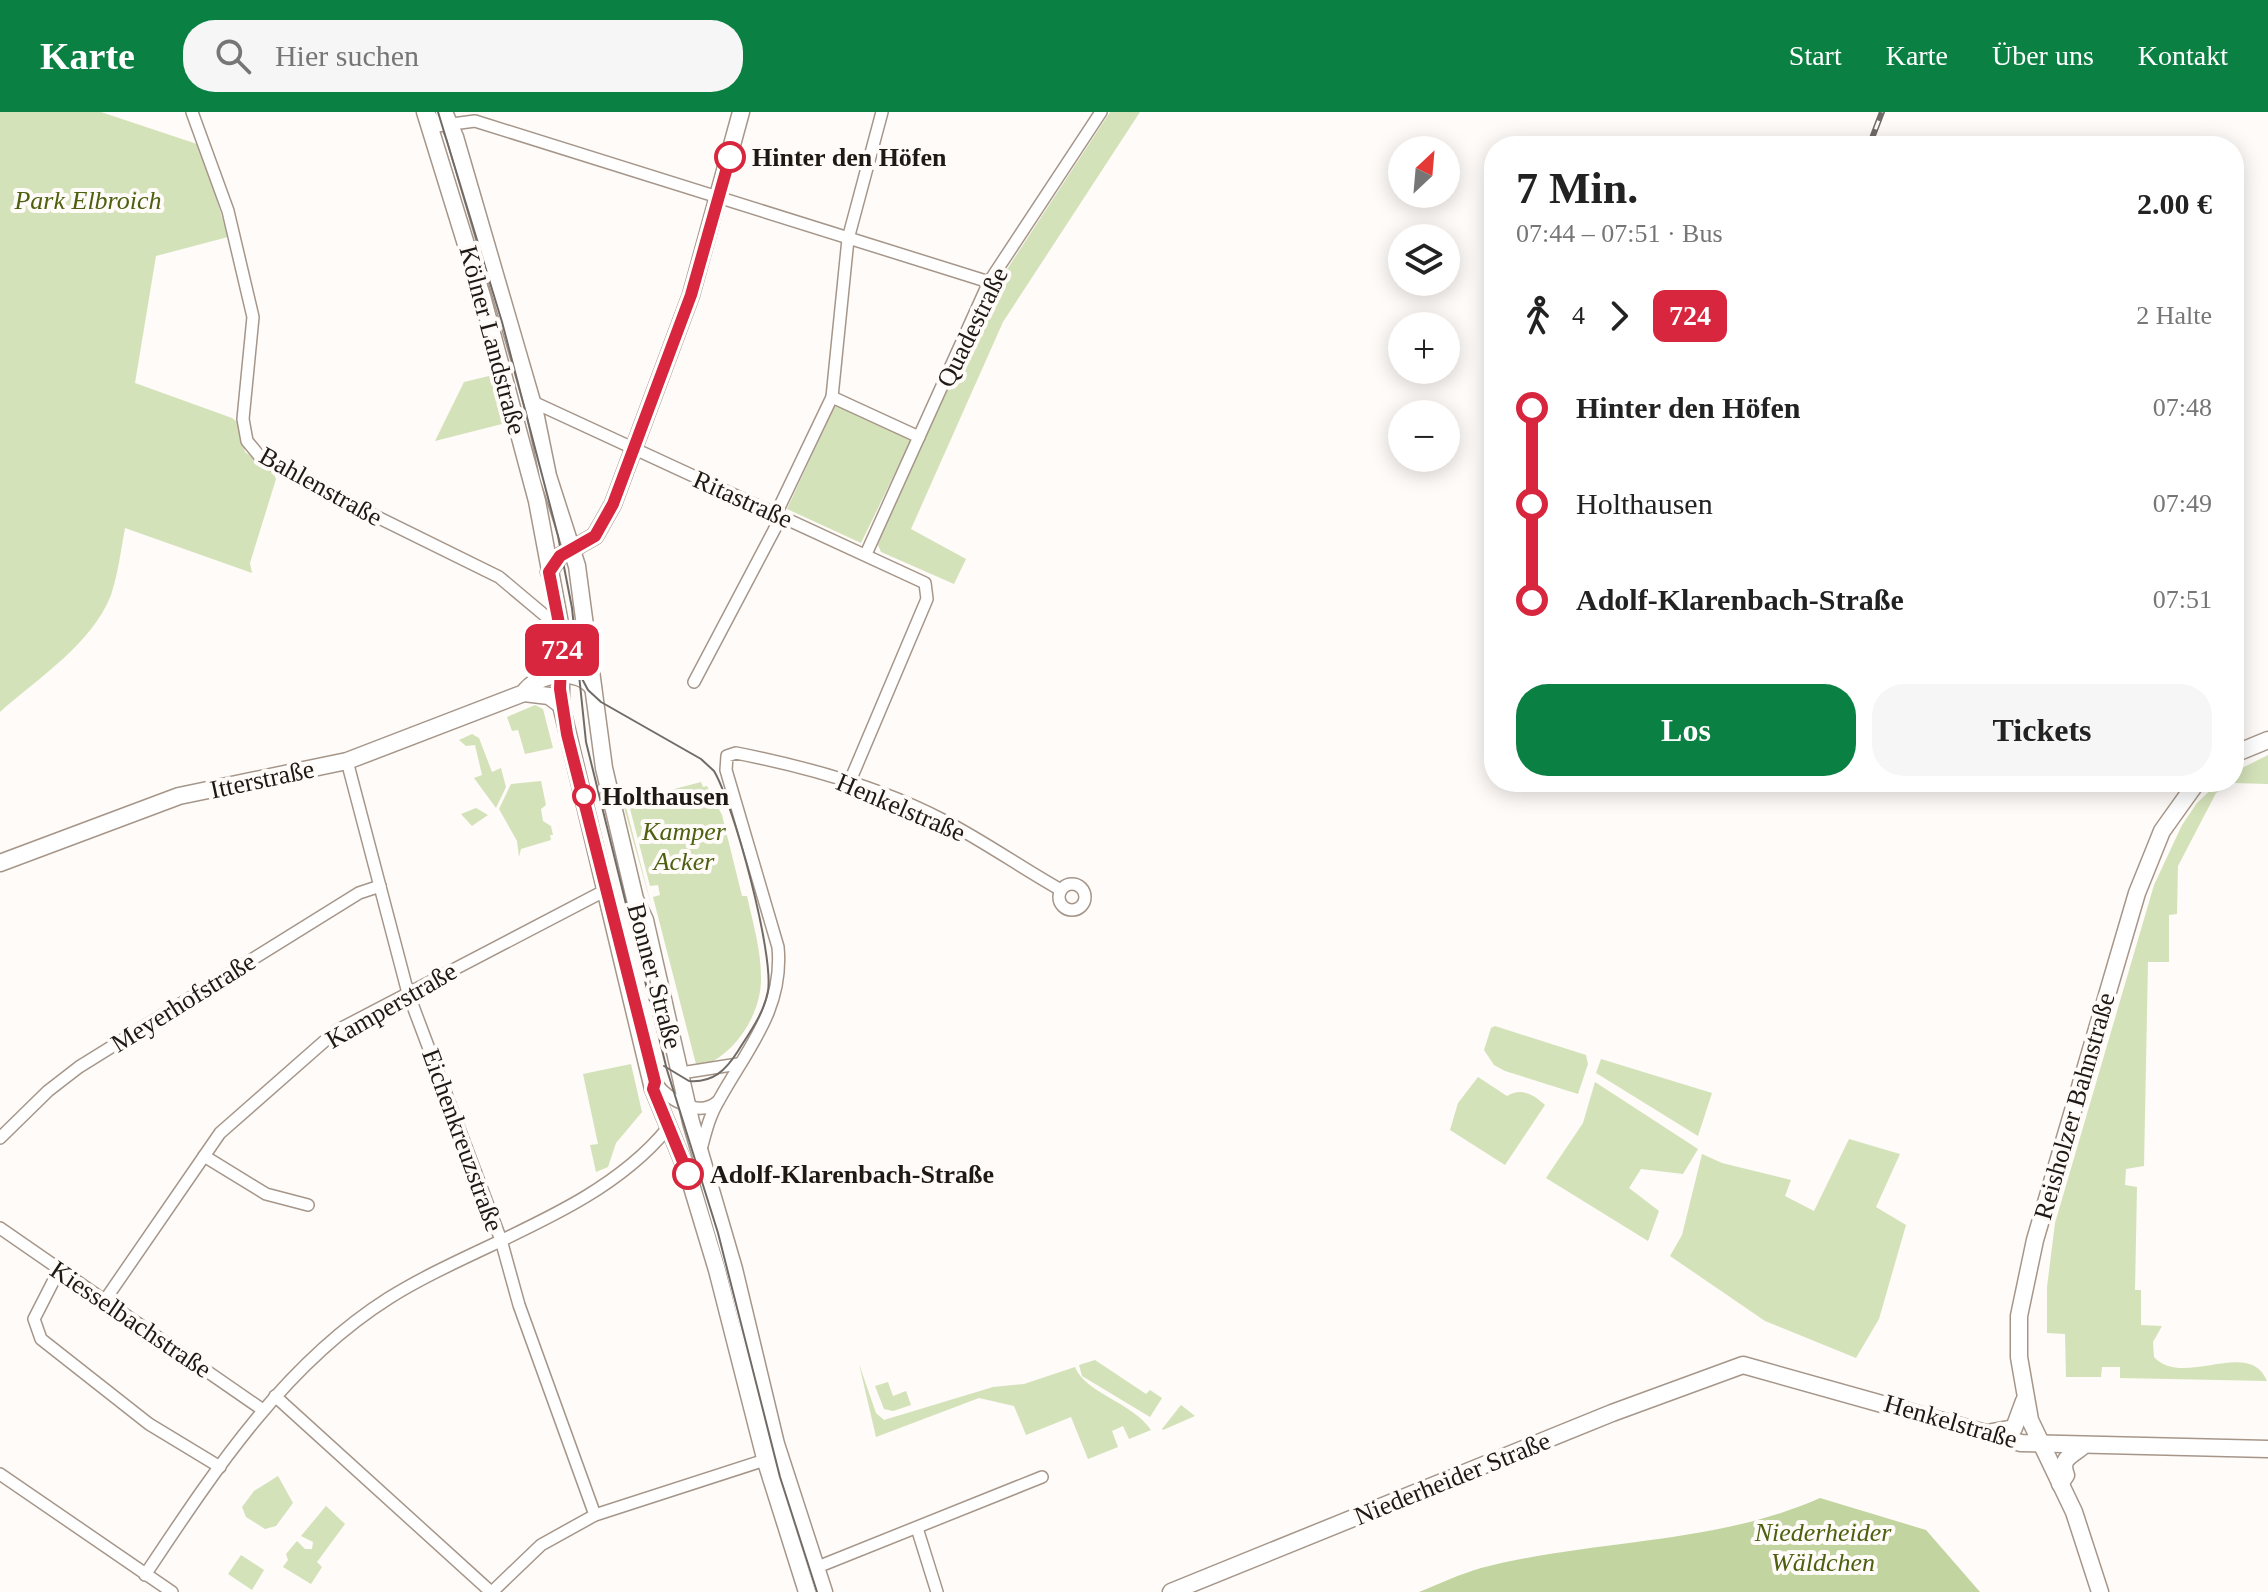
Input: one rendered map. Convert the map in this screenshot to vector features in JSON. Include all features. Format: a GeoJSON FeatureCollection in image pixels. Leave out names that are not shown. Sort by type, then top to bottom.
{"type":"FeatureCollection","features":[{"type":"Feature","properties":{"kind":"main road","name":"Kölner Landstraße"},"geometry":{"type":"LineString","coordinates":[[427,112],[537,501],[551,579]]}},
{"type":"Feature","properties":{"kind":"main road"},"geometry":{"type":"LineString","coordinates":[[551,579],[560,556],[585,544],[600,529],[634,450],[691,295],[741,112]]}},
{"type":"Feature","properties":{"kind":"main road","name":"Kölner Landstraße"},"geometry":{"type":"LineString","coordinates":[[447,118],[539,428],[548,476],[573,549]]}},
{"type":"Feature","properties":{"kind":"main road"},"geometry":{"type":"LineString","coordinates":[[441,162],[446,157],[454,157],[465,174]]}},
{"type":"Feature","properties":{"kind":"main road"},"geometry":{"type":"LineString","coordinates":[[504,377],[513,395],[531,401]]}},
{"type":"Feature","properties":{"kind":"main road","name":"Bonner Straße"},"geometry":{"type":"LineString","coordinates":[[573,549],[605,770],[635,899],[645,920],[645,933],[700,1153],[734,1269],[776,1444],[824,1592]]}},
{"type":"Feature","properties":{"kind":"main road","name":"Bonner Straße"},"geometry":{"type":"LineString","coordinates":[[551,579],[561,629],[561,705],[655,1082],[653,1089],[688,1174],[717,1270],[766,1462],[807,1592]]}},
{"type":"Feature","properties":{"kind":"main road"},"geometry":{"type":"LineString","coordinates":[[560,675],[584,679],[593,688]]}},
{"type":"Feature","properties":{"kind":"main road","name":"Itterstraße"},"geometry":{"type":"LineString","coordinates":[[0,863],[179,796],[347,761],[524,693],[530,684],[560,675]]}},
{"type":"Feature","properties":{"kind":"main road"},"geometry":{"type":"LineString","coordinates":[[524,693],[549,696],[561,705]]}},
{"type":"Feature","properties":{"kind":"main road"},"geometry":{"type":"LineString","coordinates":[[2244,750],[2268,740]]}},
{"type":"Feature","properties":{"kind":"main road","name":"Reisholzer Bahnstraße"},"geometry":{"type":"LineString","coordinates":[[2100,1592],[2074,1512],[2040,1444],[2024,1399],[2019,1357],[2019,1316],[2035,1240],[2141,881],[2162,831],[2190,792]]}},
{"type":"Feature","properties":{"kind":"main road"},"geometry":{"type":"LineString","coordinates":[[616,930],[621,921],[629,917],[639,921],[645,933]]}},
{"type":"Feature","properties":{"kind":"main road","name":"Henkelstraße"},"geometry":{"type":"LineString","coordinates":[[1734,1366],[1757,1366],[1988,1433],[2040,1444],[2268,1449]]}},
{"type":"Feature","properties":{"kind":"main road","name":"Niederheider Straße"},"geometry":{"type":"LineString","coordinates":[[1171,1592],[1734,1366]]}},
{"type":"Feature","properties":{"kind":"main road"},"geometry":{"type":"LineString","coordinates":[[1988,1433],[2014,1428],[2024,1399]]}},
{"type":"Feature","properties":{"kind":"main road"},"geometry":{"type":"LineString","coordinates":[[2060,1484],[2066,1475],[2063,1465],[2066,1457],[2083,1446]]}},
{"type":"Feature","properties":{"kind":"street","name":"Bahlenstraße"},"geometry":{"type":"LineString","coordinates":[[192,112],[228,211],[253,317],[243,419],[250,447],[262,459],[290,474],[499,577],[561,629]]}},
{"type":"Feature","properties":{"kind":"street"},"geometry":{"type":"LineString","coordinates":[[427,112],[435,125],[447,118],[475,121],[989,282]]}},
{"type":"Feature","properties":{"kind":"street"},"geometry":{"type":"LineString","coordinates":[[694,682],[779,515],[832,397],[848,239],[882,112]]}},
{"type":"Feature","properties":{"kind":"street","name":"Quadestraße"},"geometry":{"type":"LineString","coordinates":[[866,554],[989,282],[1101,112]]}},
{"type":"Feature","properties":{"kind":"street"},"geometry":{"type":"LineString","coordinates":[[832,397],[919,437]]}},
{"type":"Feature","properties":{"kind":"street","name":"Ritastraße"},"geometry":{"type":"LineString","coordinates":[[531,401],[918,578],[927,586],[927,599],[850,781]]}},
{"type":"Feature","properties":{"kind":"street"},"geometry":{"type":"LineString","coordinates":[[539,428],[544,415],[556,413]]}},
{"type":"Feature","properties":{"kind":"street"},"geometry":{"type":"LineString","coordinates":[[525,598],[543,599],[551,579]]}},
{"type":"Feature","properties":{"kind":"street","name":"Henkelstraße"},"geometry":{"type":"LineString","coordinates":[[738,1064],[770,1013],[778,987],[779,960],[763,888],[726,770],[730,754],[740,753],[850,781],[944,820],[1061,890]]}},
{"type":"Feature","properties":{"kind":"street","name":"Eichenkreuzstraße"},"geometry":{"type":"LineString","coordinates":[[347,761],[408,993],[501,1240],[519,1305],[595,1515]]}},
{"type":"Feature","properties":{"kind":"street","name":"Meyerhofstraße"},"geometry":{"type":"LineString","coordinates":[[0,1138],[48,1091],[79,1067],[359,893],[380,886]]}},
{"type":"Feature","properties":{"kind":"street","name":"Kamperstraße"},"geometry":{"type":"LineString","coordinates":[[105,1300],[229,1123],[336,1031],[606,890]]}},
{"type":"Feature","properties":{"kind":"street"},"geometry":{"type":"LineString","coordinates":[[700,1153],[717,1102],[738,1064]]}},
{"type":"Feature","properties":{"kind":"street","name":"Bonner Straße"},"geometry":{"type":"LineString","coordinates":[[681,1073],[738,1064]]}},
{"type":"Feature","properties":{"kind":"street","name":"Bonner Straße"},"geometry":{"type":"LineString","coordinates":[[655,1082],[666,1097],[688,1105]]}},
{"type":"Feature","properties":{"kind":"street"},"geometry":{"type":"LineString","coordinates":[[688,1105],[704,1109],[717,1102]]}},
{"type":"Feature","properties":{"kind":"street"},"geometry":{"type":"LineString","coordinates":[[145,1575],[220,1467],[275,1396],[377,1306],[555,1213],[616,1175],[649,1150],[667,1129]]}},
{"type":"Feature","properties":{"kind":"street"},"geometry":{"type":"LineString","coordinates":[[204,1156],[266,1194],[308,1205]]}},
{"type":"Feature","properties":{"kind":"street","name":"Kiesselbachstraße"},"geometry":{"type":"LineString","coordinates":[[0,1228],[263,1410]]}},
{"type":"Feature","properties":{"kind":"street"},"geometry":{"type":"LineString","coordinates":[[59,1270],[34,1319],[35,1331],[41,1339],[149,1424],[220,1467]]}},
{"type":"Feature","properties":{"kind":"street"},"geometry":{"type":"LineString","coordinates":[[275,1396],[491,1592],[541,1545],[595,1515],[766,1462],[776,1444]]}},
{"type":"Feature","properties":{"kind":"street"},"geometry":{"type":"LineString","coordinates":[[0,1474],[172,1592]]}},
{"type":"Feature","properties":{"kind":"street"},"geometry":{"type":"LineString","coordinates":[[815,1568],[1042,1477]]}},
{"type":"Feature","properties":{"kind":"street"},"geometry":{"type":"LineString","coordinates":[[917,1528],[937,1592]]}},
{"type":"Feature","properties":{"kind":"green space","name":"Park Elbroich"},"geometry":{"type":"Polygon","coordinates":[[[0,112],[101,112],[200,145],[228,237],[156,256],[135,383],[232,418],[237,422],[245,452],[273,472],[276,479],[250,563],[252,573],[125,528],[111,595],[102,613],[78,645],[0,712],[0,112]]]}},
{"type":"Feature","properties":{"kind":"green space"},"geometry":{"type":"Polygon","coordinates":[[[1110,112],[1140,112],[1003,322],[911,529],[966,559],[954,584],[881,552],[878,545],[983,306],[1110,112]]]}},
{"type":"Feature","properties":{"kind":"green space"},"geometry":{"type":"Polygon","coordinates":[[[493,375],[506,423],[435,441],[464,382],[493,375]]]}},
{"type":"Feature","properties":{"kind":"green space"},"geometry":{"type":"Polygon","coordinates":[[[837,401],[912,438],[861,543],[787,509],[837,401]]]}},
{"type":"Feature","properties":{"kind":"green space"},"geometry":{"type":"Polygon","coordinates":[[[535,705],[543,709],[553,748],[525,754],[518,730],[512,731],[507,717],[535,705]]]}},
{"type":"Feature","properties":{"kind":"green space"},"geometry":{"type":"Polygon","coordinates":[[[472,734],[479,738],[492,772],[501,768],[506,787],[496,808],[474,778],[482,775],[475,745],[466,746],[459,740],[472,734]]]}},
{"type":"Feature","properties":{"kind":"green space"},"geometry":{"type":"Polygon","coordinates":[[[2268,755],[2268,784],[2244,783],[2244,767],[2268,755]]]}},
{"type":"Feature","properties":{"kind":"green space"},"geometry":{"type":"Polygon","coordinates":[[[541,781],[546,805],[541,809],[543,821],[551,826],[553,835],[550,835],[551,840],[521,849],[519,857],[517,841],[499,809],[511,784],[541,781]]]}},
{"type":"Feature","properties":{"kind":"green space","name":"Kamper Acker"},"geometry":{"type":"Polygon","coordinates":[[[701,782],[703,787],[707,786],[722,815],[742,896],[747,896],[761,977],[756,1006],[743,1033],[722,1055],[697,1068],[653,897],[660,895],[658,885],[650,886],[628,801],[701,782]]]}},
{"type":"Feature","properties":{"kind":"green space"},"geometry":{"type":"Polygon","coordinates":[[[2209,792],[2218,792],[2178,866],[2177,914],[2169,915],[2169,962],[2148,962],[2144,1166],[2126,1169],[2125,1185],[2137,1187],[2135,1290],[2141,1290],[2141,1325],[2162,1326],[2153,1342],[2154,1357],[2166,1365],[2181,1368],[2246,1363],[2258,1369],[2267,1381],[2120,1378],[2120,1367],[2102,1367],[2101,1377],[2066,1377],[2065,1334],[2047,1333],[2047,1287],[2055,1223],[2154,885],[2182,825],[2209,792]]]}},
{"type":"Feature","properties":{"kind":"green space"},"geometry":{"type":"Polygon","coordinates":[[[625,803],[652,908],[623,804],[625,803]]]}},
{"type":"Feature","properties":{"kind":"green space"},"geometry":{"type":"Polygon","coordinates":[[[476,808],[488,815],[472,826],[461,814],[476,808]]]}},
{"type":"Feature","properties":{"kind":"green space"},"geometry":{"type":"Polygon","coordinates":[[[1495,1026],[1586,1055],[1588,1064],[1578,1094],[1494,1065],[1484,1050],[1491,1028],[1495,1026]]]}},
{"type":"Feature","properties":{"kind":"green space"},"geometry":{"type":"Polygon","coordinates":[[[1601,1059],[1712,1093],[1698,1136],[1596,1073],[1601,1059]]]}},
{"type":"Feature","properties":{"kind":"green space"},"geometry":{"type":"Polygon","coordinates":[[[631,1064],[642,1112],[616,1143],[608,1167],[596,1172],[590,1145],[598,1144],[583,1074],[631,1064]]]}},
{"type":"Feature","properties":{"kind":"green space"},"geometry":{"type":"Polygon","coordinates":[[[1478,1077],[1507,1096],[1518,1092],[1528,1093],[1545,1105],[1505,1165],[1450,1130],[1458,1103],[1478,1077]]]}},
{"type":"Feature","properties":{"kind":"green space"},"geometry":{"type":"Polygon","coordinates":[[[1595,1082],[1698,1149],[1683,1174],[1641,1169],[1629,1188],[1659,1211],[1648,1241],[1546,1178],[1583,1123],[1595,1082]]]}},
{"type":"Feature","properties":{"kind":"green space"},"geometry":{"type":"Polygon","coordinates":[[[1849,1139],[1900,1154],[1876,1207],[1906,1225],[1879,1319],[1856,1358],[1765,1321],[1670,1256],[1682,1235],[1702,1154],[1722,1163],[1791,1180],[1785,1196],[1814,1211],[1849,1139]]]}},
{"type":"Feature","properties":{"kind":"green space"},"geometry":{"type":"Polygon","coordinates":[[[1095,1360],[1146,1394],[1150,1390],[1162,1398],[1150,1417],[1082,1376],[1079,1365],[1095,1360]]]}},
{"type":"Feature","properties":{"kind":"green space"},"geometry":{"type":"Polygon","coordinates":[[[859,1364],[876,1413],[884,1420],[993,1387],[1024,1384],[1075,1367],[1088,1384],[1133,1412],[1151,1430],[1129,1439],[1123,1426],[1112,1431],[1118,1447],[1088,1459],[1071,1417],[1026,1435],[1014,1406],[979,1398],[876,1437],[859,1364]]]}},
{"type":"Feature","properties":{"kind":"green space"},"geometry":{"type":"Polygon","coordinates":[[[888,1382],[893,1396],[906,1391],[911,1405],[893,1411],[884,1409],[875,1386],[888,1382]]]}},
{"type":"Feature","properties":{"kind":"green space"},"geometry":{"type":"Polygon","coordinates":[[[1181,1405],[1195,1416],[1163,1430],[1162,1429],[1181,1405]]]}},
{"type":"Feature","properties":{"kind":"green space"},"geometry":{"type":"Polygon","coordinates":[[[278,1476],[293,1503],[276,1526],[265,1529],[246,1517],[242,1507],[254,1491],[278,1476]]]}},
{"type":"Feature","properties":{"kind":"green space","name":"Niederheider Wäldchen"},"geometry":{"type":"Polygon","coordinates":[[[1820,1498],[1926,1530],[1980,1592],[1419,1592],[1481,1568],[1566,1551],[1738,1525],[1820,1498]]]}},
{"type":"Feature","properties":{"kind":"green space"},"geometry":{"type":"Polygon","coordinates":[[[326,1506],[345,1524],[317,1562],[322,1567],[311,1584],[283,1567],[288,1560],[286,1554],[297,1541],[305,1549],[312,1549],[313,1542],[301,1536],[326,1506]]]}},
{"type":"Feature","properties":{"kind":"green space"},"geometry":{"type":"Polygon","coordinates":[[[241,1555],[264,1570],[252,1590],[228,1574],[241,1555]]]}},
{"type":"Feature","properties":{"kind":"tram line"},"geometry":{"type":"LineString","coordinates":[[438,112],[502,322],[558,536],[572,608],[586,742],[667,1070],[718,1233],[780,1477],[817,1592]]}},
{"type":"Feature","properties":{"kind":"tram line"},"geometry":{"type":"LineString","coordinates":[[579,673],[588,690],[601,702],[701,759],[714,771],[732,815],[759,914],[768,991],[752,1029],[729,1064],[705,1080],[689,1081],[664,1066]]}},
{"type":"Feature","properties":{"kind":"railway"},"geometry":{"type":"LineString","coordinates":[[1873,136],[1882,112]]}},
{"type":"Feature","properties":{"kind":"bus line","name":"724"},"geometry":{"type":"LineString","coordinates":[[688,1174],[653,1089],[655,1082],[567,734],[560,689],[562,639],[549,572],[560,556],[595,536],[613,504],[691,295],[730,157]]}},
{"type":"Feature","properties":{"kind":"place","name":"Hinter den Höfen"},"geometry":{"type":"Point","coordinates":[730,157]}},
{"type":"Feature","properties":{"kind":"place","name":"Holthausen"},"geometry":{"type":"Point","coordinates":[584,796]}},
{"type":"Feature","properties":{"kind":"place","name":"Adolf-Klarenbach-Straße"},"geometry":{"type":"Point","coordinates":[688,1174]}}]}
